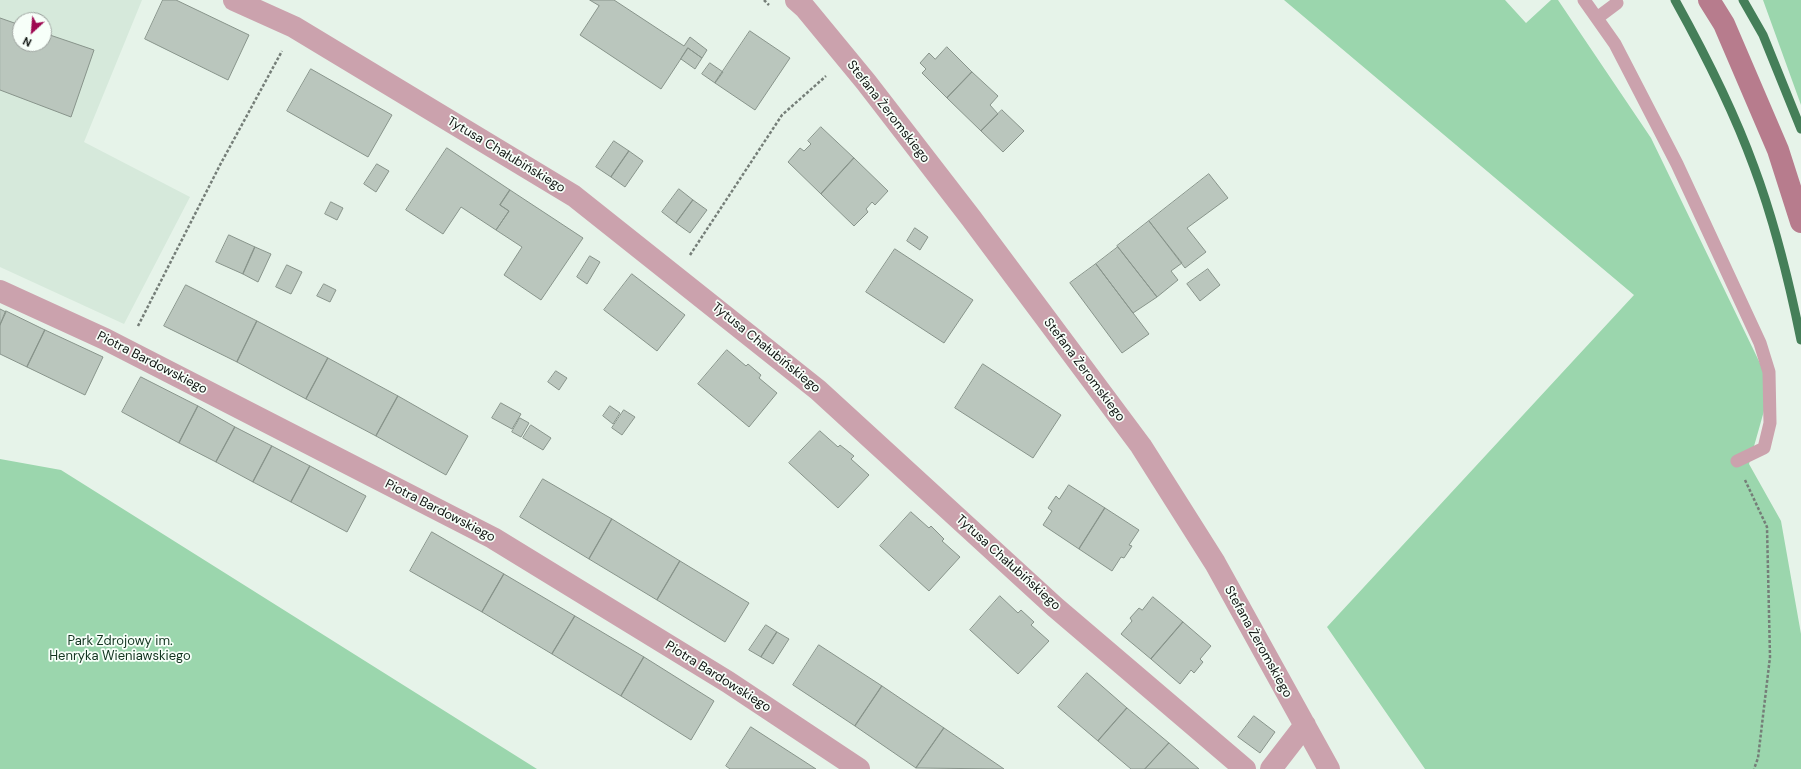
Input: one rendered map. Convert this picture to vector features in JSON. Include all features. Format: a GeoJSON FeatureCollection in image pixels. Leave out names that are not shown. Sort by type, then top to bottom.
{"type":"FeatureCollection","features":[{"type":"Feature","properties":{"kind":"street","name":"Tytusa Chałubińskiego"},"geometry":{"type":"LineString","coordinates":[[234,0],[294,27],[574,196],[818,390],[1055,607],[1245,769]]}},
{"type":"Feature","properties":{"kind":"street","name":"Stefana Żeromskiego"},"geometry":{"type":"LineString","coordinates":[[796,0],[805,8],[866,82],[971,218],[1141,446],[1215,563],[1329,769]]}},
{"type":"Feature","properties":{"kind":"street"},"geometry":{"type":"LineString","coordinates":[[1709,0],[1724,24],[1778,150],[1801,222]]}},
{"type":"Feature","properties":{"kind":"street","name":"Piotra Bardowskiego"},"geometry":{"type":"LineString","coordinates":[[0,291],[126,350],[501,542],[728,682],[859,769]]}},
{"type":"Feature","properties":{"kind":"street"},"geometry":{"type":"LineString","coordinates":[[1271,769],[1305,725]]}},
{"type":"Feature","properties":{"kind":"lane"},"geometry":{"type":"LineString","coordinates":[[1584,0],[1615,44],[1678,164],[1760,343],[1769,372],[1770,423],[1764,448],[1737,461]]}},
{"type":"Feature","properties":{"kind":"lane"},"geometry":{"type":"LineString","coordinates":[[1597,18],[1617,3]]}},
{"type":"Feature","properties":{"kind":"path"},"geometry":{"type":"LineString","coordinates":[[764,0],[770,5]]}},
{"type":"Feature","properties":{"kind":"path"},"geometry":{"type":"LineString","coordinates":[[126,350],[220,165],[294,27]]}},
{"type":"Feature","properties":{"kind":"path"},"geometry":{"type":"LineString","coordinates":[[676,276],[782,115],[830,73]]}},
{"type":"Feature","properties":{"kind":"path"},"geometry":{"type":"LineString","coordinates":[[1737,461],[1767,527],[1770,656],[1758,758],[1754,769]]}},
{"type":"Feature","properties":{"kind":"shaded area"},"geometry":{"type":"Polygon","coordinates":[[[0,0],[142,0],[84,142],[190,197],[124,324],[0,267],[0,0]]]}},
{"type":"Feature","properties":{"kind":"green space"},"geometry":{"type":"Polygon","coordinates":[[[1284,0],[1505,0],[1526,23],[1551,0],[1558,0],[1651,138],[1771,386],[1749,464],[1781,521],[1801,634],[1801,769],[1425,769],[1327,627],[1634,295],[1284,0]]]}},
{"type":"Feature","properties":{"kind":"green space"},"geometry":{"type":"Polygon","coordinates":[[[1763,0],[1801,0],[1801,105],[1763,0]]]}},
{"type":"Feature","properties":{"kind":"green space","name":"Park Zdrojowy im. Henryka Wieniawskiego"},"geometry":{"type":"Polygon","coordinates":[[[0,459],[61,470],[537,769],[0,769],[0,459]]]}},
{"type":"Feature","properties":{"kind":"building"},"geometry":{"type":"Polygon","coordinates":[[[163,0],[176,0],[249,35],[228,80],[145,39],[163,0]]]}},
{"type":"Feature","properties":{"kind":"building"},"geometry":{"type":"Polygon","coordinates":[[[590,0],[614,0],[684,46],[690,37],[707,50],[702,58],[688,48],[661,89],[580,35],[599,6],[590,0]]]}},
{"type":"Feature","properties":{"kind":"building"},"geometry":{"type":"Polygon","coordinates":[[[0,18],[12,22],[12,52],[52,52],[52,36],[94,50],[71,117],[0,90],[0,18]]]}},
{"type":"Feature","properties":{"kind":"building"},"geometry":{"type":"Polygon","coordinates":[[[750,31],[790,58],[755,110],[715,83],[750,31]]]}},
{"type":"Feature","properties":{"kind":"building"},"geometry":{"type":"Polygon","coordinates":[[[947,47],[972,72],[947,98],[922,73],[926,69],[920,63],[929,53],[935,59],[947,47]]]}},
{"type":"Feature","properties":{"kind":"building"},"geometry":{"type":"Polygon","coordinates":[[[688,48],[702,58],[695,69],[681,59],[688,48]]]}},
{"type":"Feature","properties":{"kind":"building"},"geometry":{"type":"Polygon","coordinates":[[[710,63],[723,72],[715,83],[702,74],[710,63]]]}},
{"type":"Feature","properties":{"kind":"building"},"geometry":{"type":"Polygon","coordinates":[[[311,69],[392,115],[368,157],[287,111],[311,69]]]}},
{"type":"Feature","properties":{"kind":"building"},"geometry":{"type":"Polygon","coordinates":[[[972,72],[998,96],[990,105],[998,114],[981,131],[947,98],[972,72]]]}},
{"type":"Feature","properties":{"kind":"building"},"geometry":{"type":"Polygon","coordinates":[[[1002,110],[1024,131],[1003,152],[981,131],[1002,110]]]}},
{"type":"Feature","properties":{"kind":"building"},"geometry":{"type":"Polygon","coordinates":[[[821,127],[854,158],[821,194],[788,162],[800,148],[804,151],[811,144],[808,141],[821,127]]]}},
{"type":"Feature","properties":{"kind":"building"},"geometry":{"type":"Polygon","coordinates":[[[614,141],[629,151],[611,177],[596,167],[614,141]]]}},
{"type":"Feature","properties":{"kind":"building"},"geometry":{"type":"Polygon","coordinates":[[[447,148],[510,190],[500,205],[509,211],[496,230],[461,207],[443,234],[406,210],[447,148]]]}},
{"type":"Feature","properties":{"kind":"building"},"geometry":{"type":"Polygon","coordinates":[[[629,151],[643,161],[625,187],[611,177],[629,151]]]}},
{"type":"Feature","properties":{"kind":"building"},"geometry":{"type":"Polygon","coordinates":[[[854,158],[888,191],[875,205],[872,202],[866,209],[868,212],[854,226],[821,194],[854,158]]]}},
{"type":"Feature","properties":{"kind":"building"},"geometry":{"type":"Polygon","coordinates":[[[377,164],[389,171],[376,192],[364,184],[377,164]]]}},
{"type":"Feature","properties":{"kind":"building"},"geometry":{"type":"Polygon","coordinates":[[[1209,174],[1228,198],[1187,228],[1206,252],[1185,268],[1149,221],[1209,174]]]}},
{"type":"Feature","properties":{"kind":"building"},"geometry":{"type":"Polygon","coordinates":[[[679,189],[693,200],[676,223],[662,212],[679,189]]]}},
{"type":"Feature","properties":{"kind":"building"},"geometry":{"type":"Polygon","coordinates":[[[510,190],[583,238],[541,300],[504,275],[522,247],[496,230],[509,211],[500,205],[510,190]]]}},
{"type":"Feature","properties":{"kind":"building"},"geometry":{"type":"Polygon","coordinates":[[[693,200],[707,210],[690,233],[676,223],[693,200]]]}},
{"type":"Feature","properties":{"kind":"building"},"geometry":{"type":"Polygon","coordinates":[[[331,202],[343,208],[337,220],[325,214],[331,202]]]}},
{"type":"Feature","properties":{"kind":"building"},"geometry":{"type":"Polygon","coordinates":[[[1149,221],[1182,263],[1171,271],[1178,280],[1157,297],[1117,246],[1149,221]]]}},
{"type":"Feature","properties":{"kind":"building"},"geometry":{"type":"Polygon","coordinates":[[[915,228],[928,237],[920,250],[907,241],[915,228]]]}},
{"type":"Feature","properties":{"kind":"building"},"geometry":{"type":"Polygon","coordinates":[[[229,235],[255,247],[243,274],[216,262],[229,235]]]}},
{"type":"Feature","properties":{"kind":"building"},"geometry":{"type":"Polygon","coordinates":[[[255,247],[271,254],[258,282],[243,274],[255,247]]]}},
{"type":"Feature","properties":{"kind":"building"},"geometry":{"type":"Polygon","coordinates":[[[1118,247],[1157,297],[1133,313],[1096,264],[1118,247]]]}},
{"type":"Feature","properties":{"kind":"building"},"geometry":{"type":"Polygon","coordinates":[[[895,249],[973,300],[944,343],[866,292],[895,249]]]}},
{"type":"Feature","properties":{"kind":"building"},"geometry":{"type":"Polygon","coordinates":[[[590,256],[600,262],[587,284],[577,277],[590,256]]]}},
{"type":"Feature","properties":{"kind":"building"},"geometry":{"type":"Polygon","coordinates":[[[1096,264],[1149,334],[1122,353],[1070,283],[1096,264]]]}},
{"type":"Feature","properties":{"kind":"building"},"geometry":{"type":"Polygon","coordinates":[[[287,265],[302,272],[291,294],[276,287],[287,265]]]}},
{"type":"Feature","properties":{"kind":"building"},"geometry":{"type":"Polygon","coordinates":[[[1208,269],[1220,285],[1200,301],[1187,284],[1208,269]]]}},
{"type":"Feature","properties":{"kind":"building"},"geometry":{"type":"Polygon","coordinates":[[[632,274],[685,315],[657,351],[604,310],[632,274]]]}},
{"type":"Feature","properties":{"kind":"building"},"geometry":{"type":"Polygon","coordinates":[[[324,284],[336,290],[330,302],[317,296],[324,284]]]}},
{"type":"Feature","properties":{"kind":"building"},"geometry":{"type":"Polygon","coordinates":[[[186,285],[257,321],[237,362],[164,326],[186,285]]]}},
{"type":"Feature","properties":{"kind":"building"},"geometry":{"type":"Polygon","coordinates":[[[0,309],[6,312],[0,325],[0,309]]]}},
{"type":"Feature","properties":{"kind":"building"},"geometry":{"type":"Polygon","coordinates":[[[6,311],[45,330],[27,367],[0,354],[0,325],[6,311]]]}},
{"type":"Feature","properties":{"kind":"building"},"geometry":{"type":"Polygon","coordinates":[[[257,321],[328,358],[306,399],[237,362],[257,321]]]}},
{"type":"Feature","properties":{"kind":"building"},"geometry":{"type":"Polygon","coordinates":[[[45,330],[103,357],[85,395],[27,367],[45,330]]]}},
{"type":"Feature","properties":{"kind":"building"},"geometry":{"type":"Polygon","coordinates":[[[727,350],[746,366],[748,364],[761,375],[759,378],[777,393],[749,427],[698,384],[727,350]]]}},
{"type":"Feature","properties":{"kind":"building"},"geometry":{"type":"Polygon","coordinates":[[[328,358],[398,396],[376,436],[306,399],[328,358]]]}},
{"type":"Feature","properties":{"kind":"building"},"geometry":{"type":"Polygon","coordinates":[[[983,364],[1061,415],[1033,458],[955,408],[983,364]]]}},
{"type":"Feature","properties":{"kind":"building"},"geometry":{"type":"Polygon","coordinates":[[[556,371],[567,378],[559,390],[548,382],[556,371]]]}},
{"type":"Feature","properties":{"kind":"building"},"geometry":{"type":"Polygon","coordinates":[[[141,377],[198,406],[179,443],[122,412],[141,377]]]}},
{"type":"Feature","properties":{"kind":"building"},"geometry":{"type":"Polygon","coordinates":[[[398,396],[468,436],[446,475],[376,436],[398,396]]]}},
{"type":"Feature","properties":{"kind":"building"},"geometry":{"type":"Polygon","coordinates":[[[501,403],[521,414],[512,429],[492,418],[501,403]]]}},
{"type":"Feature","properties":{"kind":"building"},"geometry":{"type":"Polygon","coordinates":[[[198,406],[235,427],[216,462],[179,443],[198,406]]]}},
{"type":"Feature","properties":{"kind":"building"},"geometry":{"type":"Polygon","coordinates":[[[610,406],[620,413],[613,424],[603,416],[610,406]]]}},
{"type":"Feature","properties":{"kind":"building"},"geometry":{"type":"Polygon","coordinates":[[[624,410],[635,417],[622,435],[612,428],[624,410]]]}},
{"type":"Feature","properties":{"kind":"building"},"geometry":{"type":"Polygon","coordinates":[[[520,418],[529,423],[521,437],[512,432],[520,418]]]}},
{"type":"Feature","properties":{"kind":"building"},"geometry":{"type":"Polygon","coordinates":[[[531,425],[551,438],[543,450],[523,438],[531,425]]]}},
{"type":"Feature","properties":{"kind":"building"},"geometry":{"type":"Polygon","coordinates":[[[235,427],[272,446],[253,482],[216,462],[235,427]]]}},
{"type":"Feature","properties":{"kind":"building"},"geometry":{"type":"Polygon","coordinates":[[[820,431],[838,447],[840,445],[854,456],[851,459],[869,475],[838,508],[789,463],[820,431]]]}},
{"type":"Feature","properties":{"kind":"building"},"geometry":{"type":"Polygon","coordinates":[[[272,446],[310,466],[291,502],[253,482],[272,446]]]}},
{"type":"Feature","properties":{"kind":"building"},"geometry":{"type":"Polygon","coordinates":[[[310,466],[366,496],[347,532],[291,502],[310,466]]]}},
{"type":"Feature","properties":{"kind":"building"},"geometry":{"type":"Polygon","coordinates":[[[543,479],[612,519],[589,559],[520,517],[543,479]]]}},
{"type":"Feature","properties":{"kind":"building"},"geometry":{"type":"Polygon","coordinates":[[[1069,485],[1105,508],[1079,549],[1043,525],[1052,511],[1048,508],[1056,496],[1059,499],[1069,485]]]}},
{"type":"Feature","properties":{"kind":"building"},"geometry":{"type":"Polygon","coordinates":[[[1105,508],[1139,530],[1129,545],[1132,546],[1124,558],[1121,557],[1112,571],[1079,549],[1105,508]]]}},
{"type":"Feature","properties":{"kind":"building"},"geometry":{"type":"Polygon","coordinates":[[[911,512],[929,528],[931,526],[944,539],[942,541],[960,557],[929,591],[880,546],[911,512]]]}},
{"type":"Feature","properties":{"kind":"building"},"geometry":{"type":"Polygon","coordinates":[[[612,519],[680,561],[657,600],[589,559],[612,519]]]}},
{"type":"Feature","properties":{"kind":"building"},"geometry":{"type":"Polygon","coordinates":[[[432,532],[504,574],[482,612],[410,571],[432,532]]]}},
{"type":"Feature","properties":{"kind":"building"},"geometry":{"type":"Polygon","coordinates":[[[680,561],[749,603],[725,642],[657,600],[680,561]]]}},
{"type":"Feature","properties":{"kind":"building"},"geometry":{"type":"Polygon","coordinates":[[[504,574],[575,616],[552,654],[482,612],[504,574]]]}},
{"type":"Feature","properties":{"kind":"building"},"geometry":{"type":"Polygon","coordinates":[[[1000,596],[1018,613],[1021,610],[1034,622],[1031,625],[1049,641],[1018,674],[970,630],[1000,596]]]}},
{"type":"Feature","properties":{"kind":"building"},"geometry":{"type":"Polygon","coordinates":[[[1153,597],[1183,622],[1151,659],[1121,634],[1132,621],[1130,618],[1139,608],[1142,610],[1153,597]]]}},
{"type":"Feature","properties":{"kind":"building"},"geometry":{"type":"Polygon","coordinates":[[[575,616],[644,657],[621,696],[552,654],[575,616]]]}},
{"type":"Feature","properties":{"kind":"building"},"geometry":{"type":"Polygon","coordinates":[[[1183,622],[1211,646],[1200,659],[1203,662],[1194,673],[1191,670],[1180,684],[1151,659],[1183,622]]]}},
{"type":"Feature","properties":{"kind":"building"},"geometry":{"type":"Polygon","coordinates":[[[766,625],[777,632],[761,657],[749,650],[766,625]]]}},
{"type":"Feature","properties":{"kind":"building"},"geometry":{"type":"Polygon","coordinates":[[[777,632],[789,639],[773,664],[761,657],[777,632]]]}},
{"type":"Feature","properties":{"kind":"building"},"geometry":{"type":"Polygon","coordinates":[[[819,645],[882,686],[855,726],[793,685],[819,645]]]}},
{"type":"Feature","properties":{"kind":"building"},"geometry":{"type":"Polygon","coordinates":[[[644,657],[714,701],[691,740],[621,696],[644,657]]]}},
{"type":"Feature","properties":{"kind":"building"},"geometry":{"type":"Polygon","coordinates":[[[1087,673],[1127,708],[1098,741],[1058,707],[1087,673]]]}},
{"type":"Feature","properties":{"kind":"building"},"geometry":{"type":"Polygon","coordinates":[[[882,686],[944,728],[916,768],[855,726],[882,686]]]}},
{"type":"Feature","properties":{"kind":"building"},"geometry":{"type":"Polygon","coordinates":[[[1127,708],[1169,743],[1145,769],[1131,769],[1098,741],[1127,708]]]}},
{"type":"Feature","properties":{"kind":"building"},"geometry":{"type":"Polygon","coordinates":[[[1254,716],[1275,732],[1260,753],[1238,737],[1254,716]]]}},
{"type":"Feature","properties":{"kind":"building"},"geometry":{"type":"Polygon","coordinates":[[[751,727],[816,769],[730,769],[726,766],[751,727]]]}},
{"type":"Feature","properties":{"kind":"building"},"geometry":{"type":"Polygon","coordinates":[[[944,728],[1004,769],[916,768],[944,728]]]}},
{"type":"Feature","properties":{"kind":"building"},"geometry":{"type":"Polygon","coordinates":[[[1169,743],[1199,769],[1145,769],[1169,743]]]}},
{"type":"Feature","properties":{"kind":"waterway"},"geometry":{"type":"LineString","coordinates":[[1675,0],[1718,82],[1746,145],[1762,188],[1781,252],[1801,340]]}},
{"type":"Feature","properties":{"kind":"waterway"},"geometry":{"type":"LineString","coordinates":[[1743,0],[1763,35],[1801,129]]}}]}
